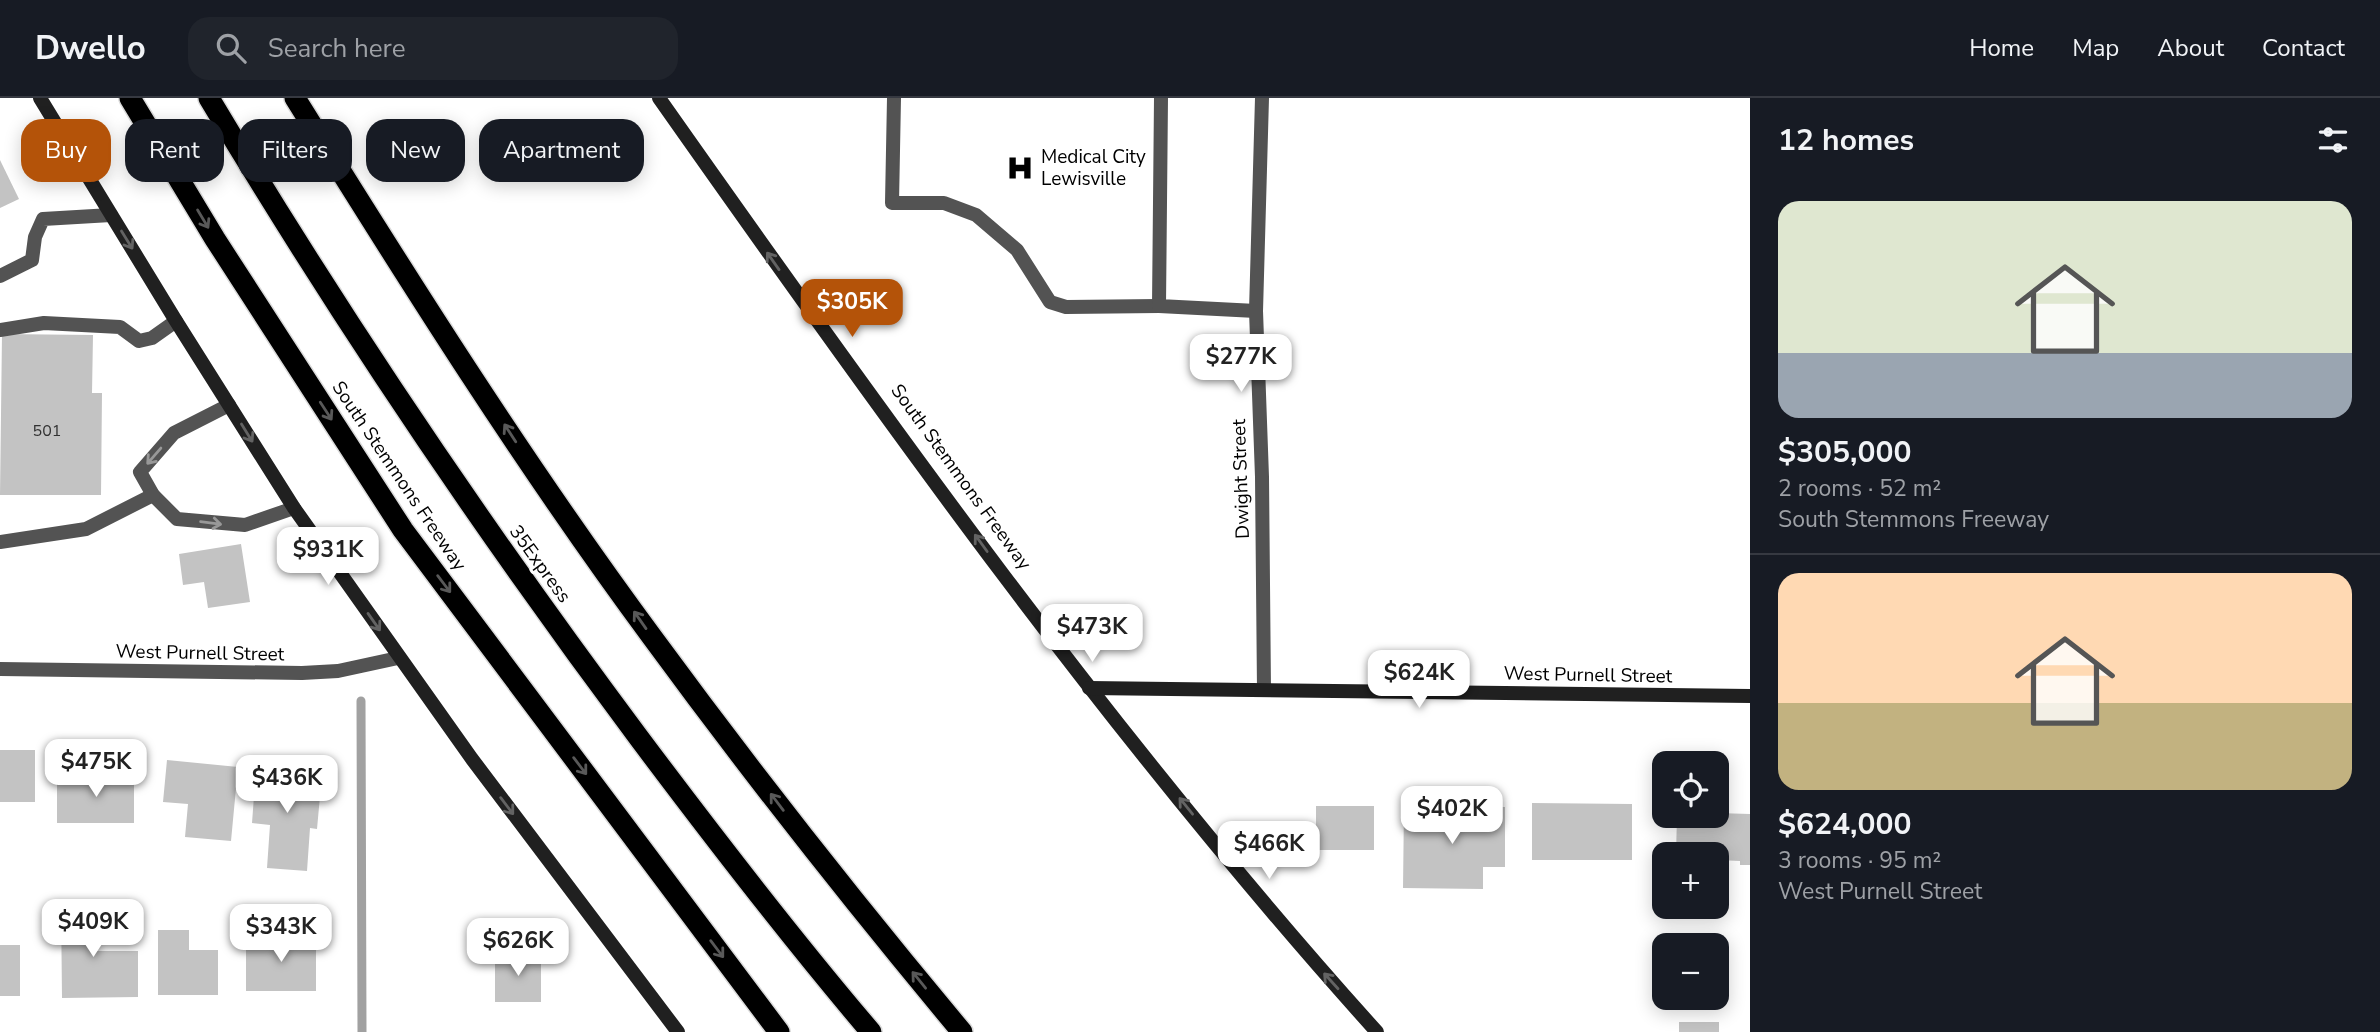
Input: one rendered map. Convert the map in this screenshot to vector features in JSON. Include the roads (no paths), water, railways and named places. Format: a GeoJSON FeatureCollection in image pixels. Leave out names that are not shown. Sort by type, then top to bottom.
{"type":"FeatureCollection","features":[{"type":"Feature","properties":{"kind":"highway","name":"South Stemmons Freeway"},"geometry":{"type":"LineString","coordinates":[[130,98],[215,239],[403,530],[779,1032]]}},
{"type":"Feature","properties":{"kind":"highway","name":"35Express"},"geometry":{"type":"LineString","coordinates":[[209,98],[350,326],[469,505],[725,852],[871,1032]]}},
{"type":"Feature","properties":{"kind":"highway"},"geometry":{"type":"LineString","coordinates":[[295,98],[400,267],[487,399],[651,636],[785,812],[962,1032]]}},
{"type":"Feature","properties":{"kind":"main road"},"geometry":{"type":"LineString","coordinates":[[40,98],[294,508],[472,760],[675,1031]]}},
{"type":"Feature","properties":{"kind":"main road","name":"South Stemmons Freeway"},"geometry":{"type":"LineString","coordinates":[[659,98],[781,271],[1089,688],[1309,957],[1377,1032]]}},
{"type":"Feature","properties":{"kind":"main road","name":"West Purnell Street"},"geometry":{"type":"LineString","coordinates":[[1089,688],[1750,696]]}},
{"type":"Feature","properties":{"kind":"street"},"geometry":{"type":"LineString","coordinates":[[894,98],[892,203],[944,203],[976,215],[1017,250],[1050,302],[1066,307],[1158,306],[1256,311]]}},
{"type":"Feature","properties":{"kind":"street"},"geometry":{"type":"LineString","coordinates":[[1158,306],[1161,98]]}},
{"type":"Feature","properties":{"kind":"street","name":"Dwight Street"},"geometry":{"type":"LineString","coordinates":[[1262,98],[1256,311],[1262,477],[1264,690]]}},
{"type":"Feature","properties":{"kind":"street"},"geometry":{"type":"LineString","coordinates":[[0,276],[32,260],[35,237],[43,219],[111,215]]}},
{"type":"Feature","properties":{"kind":"street"},"geometry":{"type":"LineString","coordinates":[[0,330],[44,323],[120,327],[139,341],[152,338],[176,321]]}},
{"type":"Feature","properties":{"kind":"street"},"geometry":{"type":"LineString","coordinates":[[229,405],[174,433],[148,462],[140,472],[153,495],[177,519],[230,525],[245,525],[294,508]]}},
{"type":"Feature","properties":{"kind":"street"},"geometry":{"type":"LineString","coordinates":[[0,542],[86,529],[153,495]]}},
{"type":"Feature","properties":{"kind":"street","name":"West Purnell Street"},"geometry":{"type":"LineString","coordinates":[[0,669],[302,673],[338,671],[398,658]]}},
{"type":"Feature","properties":{"kind":"waterway"},"geometry":{"type":"LineString","coordinates":[[361,701],[362,1032]]}},
{"type":"Feature","properties":{"kind":"place","name":"Medical City Lewisville"},"geometry":{"type":"Point","coordinates":[1020,168]}}]}
